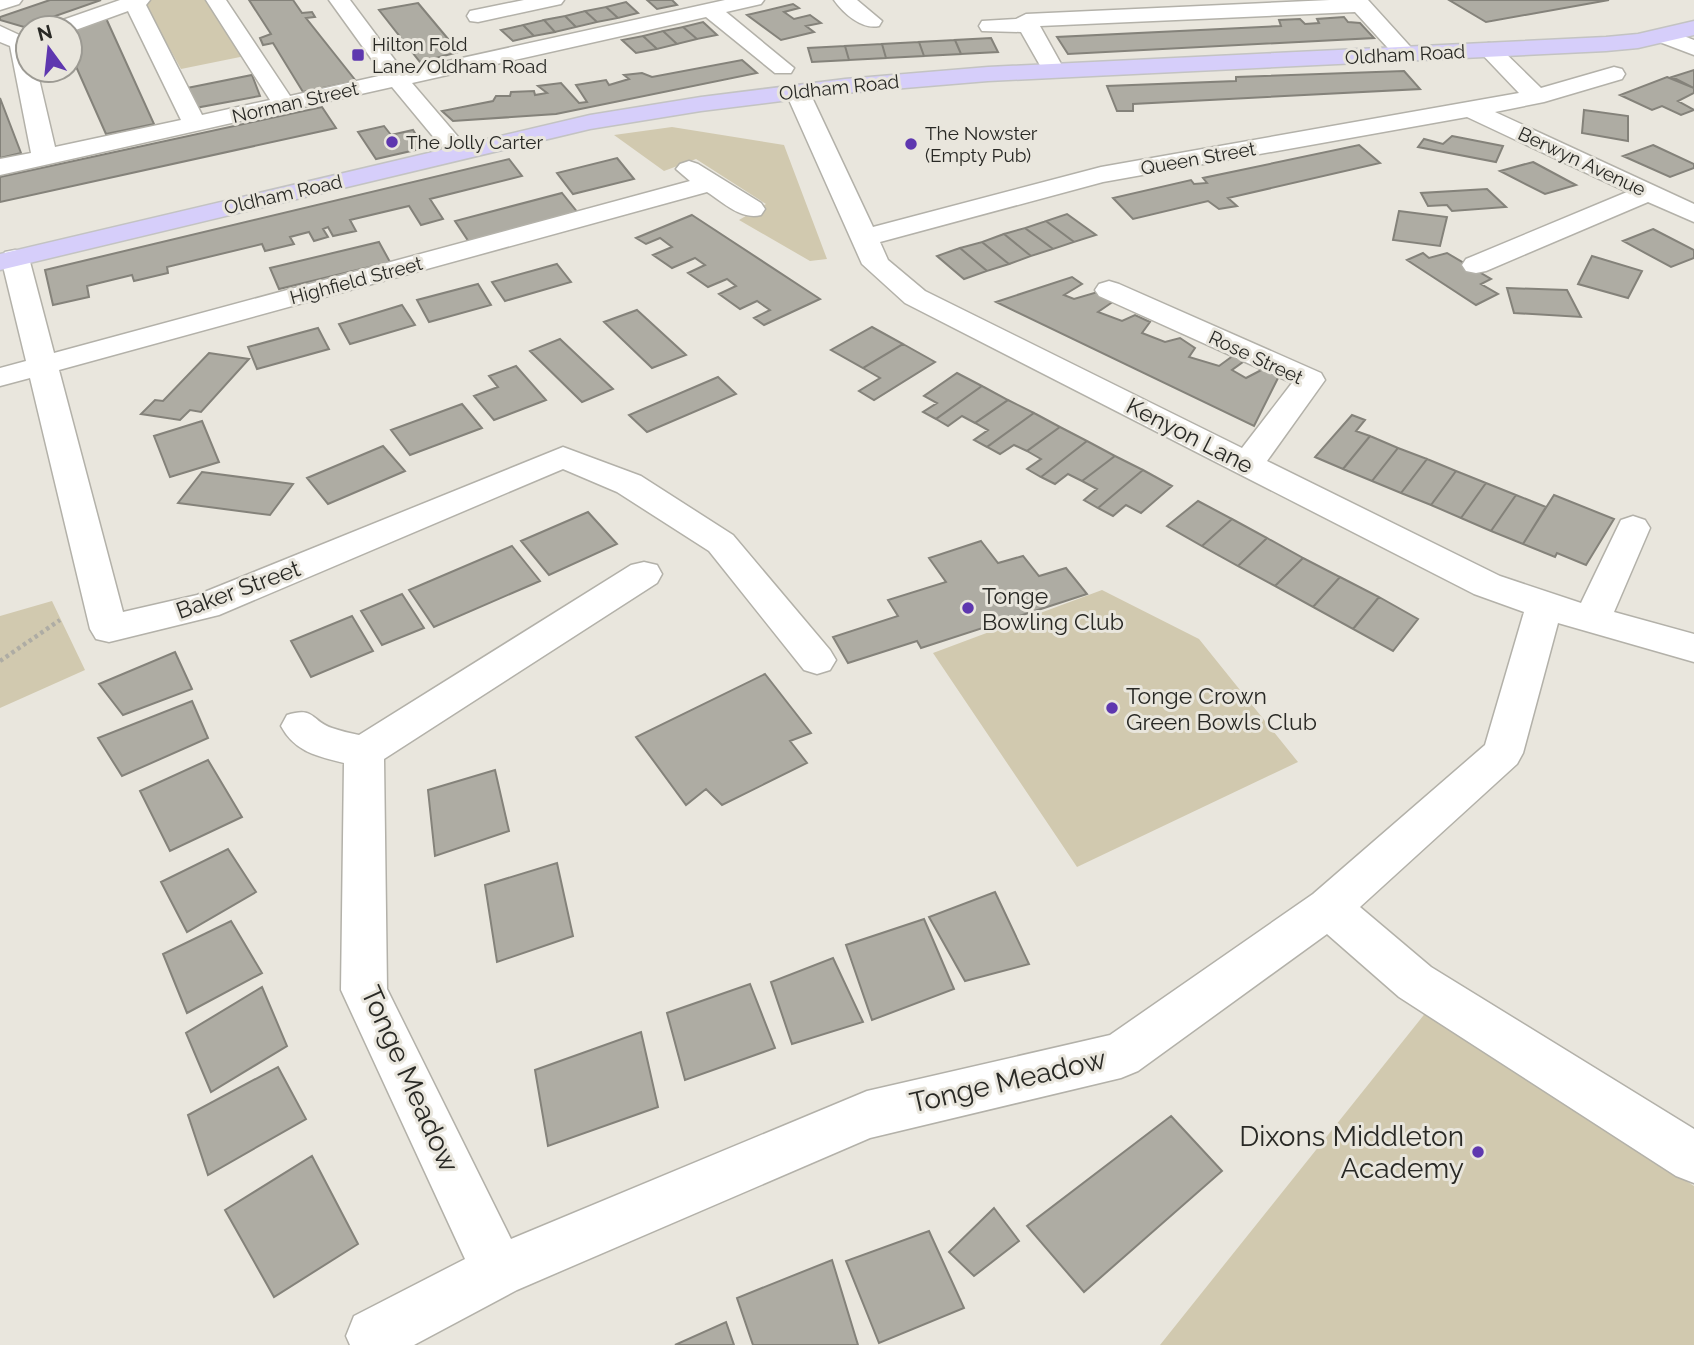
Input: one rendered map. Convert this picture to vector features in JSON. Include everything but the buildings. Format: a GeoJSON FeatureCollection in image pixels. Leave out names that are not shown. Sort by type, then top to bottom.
{"type":"FeatureCollection","features":[{"type":"Feature","properties":{"kind":"main road","name":"Oldham Road"},"geometry":{"type":"LineString","coordinates":[[8,260],[459,152],[790,80],[920,78],[1605,44],[1665,36],[1694,28]]}},
{"type":"Feature","properties":{"kind":"street"},"geometry":{"type":"LineString","coordinates":[[0,5],[12,0]]}},
{"type":"Feature","properties":{"kind":"street"},"geometry":{"type":"LineString","coordinates":[[216,0],[284,104]]}},
{"type":"Feature","properties":{"kind":"street"},"geometry":{"type":"LineString","coordinates":[[339,0],[397,79],[459,152]]}},
{"type":"Feature","properties":{"kind":"street"},"geometry":{"type":"LineString","coordinates":[[471,8],[554,0]]}},
{"type":"Feature","properties":{"kind":"street","name":"Norman Street"},"geometry":{"type":"LineString","coordinates":[[0,167],[754,0]]}},
{"type":"Feature","properties":{"kind":"street"},"geometry":{"type":"LineString","coordinates":[[844,0],[871,21]]}},
{"type":"Feature","properties":{"kind":"street"},"geometry":{"type":"LineString","coordinates":[[84,20],[137,1],[195,124]]}},
{"type":"Feature","properties":{"kind":"street"},"geometry":{"type":"LineString","coordinates":[[1054,71],[1026,20],[1358,2],[1406,54]]}},
{"type":"Feature","properties":{"kind":"street"},"geometry":{"type":"LineString","coordinates":[[471,8],[515,54]]}},
{"type":"Feature","properties":{"kind":"street"},"geometry":{"type":"LineString","coordinates":[[709,10],[790,80]]}},
{"type":"Feature","properties":{"kind":"street"},"geometry":{"type":"LineString","coordinates":[[990,26],[1028,25]]}},
{"type":"Feature","properties":{"kind":"street"},"geometry":{"type":"LineString","coordinates":[[1665,36],[1694,48]]}},
{"type":"Feature","properties":{"kind":"street"},"geometry":{"type":"LineString","coordinates":[[12,42],[45,158]]}},
{"type":"Feature","properties":{"kind":"street"},"geometry":{"type":"LineString","coordinates":[[1489,50],[1536,97]]}},
{"type":"Feature","properties":{"kind":"street","name":"Queen Street"},"geometry":{"type":"LineString","coordinates":[[863,238],[1101,175],[1536,97],[1614,74]]}},
{"type":"Feature","properties":{"kind":"street","name":"Kenyon Lane"},"geometry":{"type":"LineString","coordinates":[[790,80],[876,264],[915,297],[1487,585],[1544,606],[1694,648]]}},
{"type":"Feature","properties":{"kind":"street","name":"Berwyn Avenue"},"geometry":{"type":"LineString","coordinates":[[1470,109],[1694,214]]}},
{"type":"Feature","properties":{"kind":"street"},"geometry":{"type":"LineString","coordinates":[[684,166],[752,209]]}},
{"type":"Feature","properties":{"kind":"street","name":"Highfield Street"},"geometry":{"type":"LineString","coordinates":[[0,377],[711,183]]}},
{"type":"Feature","properties":{"kind":"street"},"geometry":{"type":"LineString","coordinates":[[1476,265],[1650,192]]}},
{"type":"Feature","properties":{"kind":"street","name":"Baker Street"},"geometry":{"type":"LineString","coordinates":[[8,260],[43,365],[108,629],[206,606],[563,457],[629,484],[721,543],[817,660]]}},
{"type":"Feature","properties":{"kind":"street","name":"Rose Street"},"geometry":{"type":"LineString","coordinates":[[1109,290],[1310,380],[1248,464]]}},
{"type":"Feature","properties":{"kind":"street"},"geometry":{"type":"LineString","coordinates":[[1592,620],[1633,528]]}},
{"type":"Feature","properties":{"kind":"street"},"geometry":{"type":"LineString","coordinates":[[301,726],[316,740],[364,752],[644,573]]}},
{"type":"Feature","properties":{"kind":"street","name":"Tonge Meadow"},"geometry":{"type":"LineString","coordinates":[[374,1336],[498,1271],[867,1115],[1121,1055],[1329,908],[1503,752],[1544,606]]}},
{"type":"Feature","properties":{"kind":"street","name":"Tonge Meadow"},"geometry":{"type":"LineString","coordinates":[[364,752],[364,990],[498,1271]]}},
{"type":"Feature","properties":{"kind":"street"},"geometry":{"type":"LineString","coordinates":[[1329,908],[1415,982],[1694,1158]]}},
{"type":"Feature","properties":{"kind":"path"},"geometry":{"type":"LineString","coordinates":[[0,661],[99,594]]}},
{"type":"Feature","properties":{"kind":"shaded area"},"geometry":{"type":"Polygon","coordinates":[[[207,0],[245,56],[181,69],[143,1],[207,0]]]}},
{"type":"Feature","properties":{"kind":"shaded area"},"geometry":{"type":"Polygon","coordinates":[[[672,127],[784,145],[827,259],[810,261],[739,220],[766,204],[696,159],[664,171],[614,135],[672,127]]]}},
{"type":"Feature","properties":{"kind":"shaded area","name":"Tonge Crown Green Bowls Club"},"geometry":{"type":"Polygon","coordinates":[[[1102,590],[1199,639],[1298,762],[1077,867],[933,653],[1102,590]]]}},
{"type":"Feature","properties":{"kind":"shaded area"},"geometry":{"type":"Polygon","coordinates":[[[52,601],[85,670],[0,708],[0,616],[52,601]]]}},
{"type":"Feature","properties":{"kind":"shaded area"},"geometry":{"type":"Polygon","coordinates":[[[1427,1011],[1694,1186],[1694,1345],[1160,1345],[1427,1011]]]}},
{"type":"Feature","properties":{"kind":"place","name":"Hilton Fold Lane/Oldham Road"},"geometry":{"type":"Point","coordinates":[358,55]}},
{"type":"Feature","properties":{"kind":"place","name":"The Jolly Carter"},"geometry":{"type":"Point","coordinates":[392,142]}},
{"type":"Feature","properties":{"kind":"place","name":"The Nowster (Empty Pub)"},"geometry":{"type":"Point","coordinates":[911,144]}},
{"type":"Feature","properties":{"kind":"place","name":"Tonge Bowling Club"},"geometry":{"type":"Point","coordinates":[968,608]}},
{"type":"Feature","properties":{"kind":"place","name":"Tonge Crown Green Bowls Club"},"geometry":{"type":"Point","coordinates":[1112,708]}},
{"type":"Feature","properties":{"kind":"place","name":"Dixons Middleton Academy"},"geometry":{"type":"Point","coordinates":[1478,1152]}}]}
